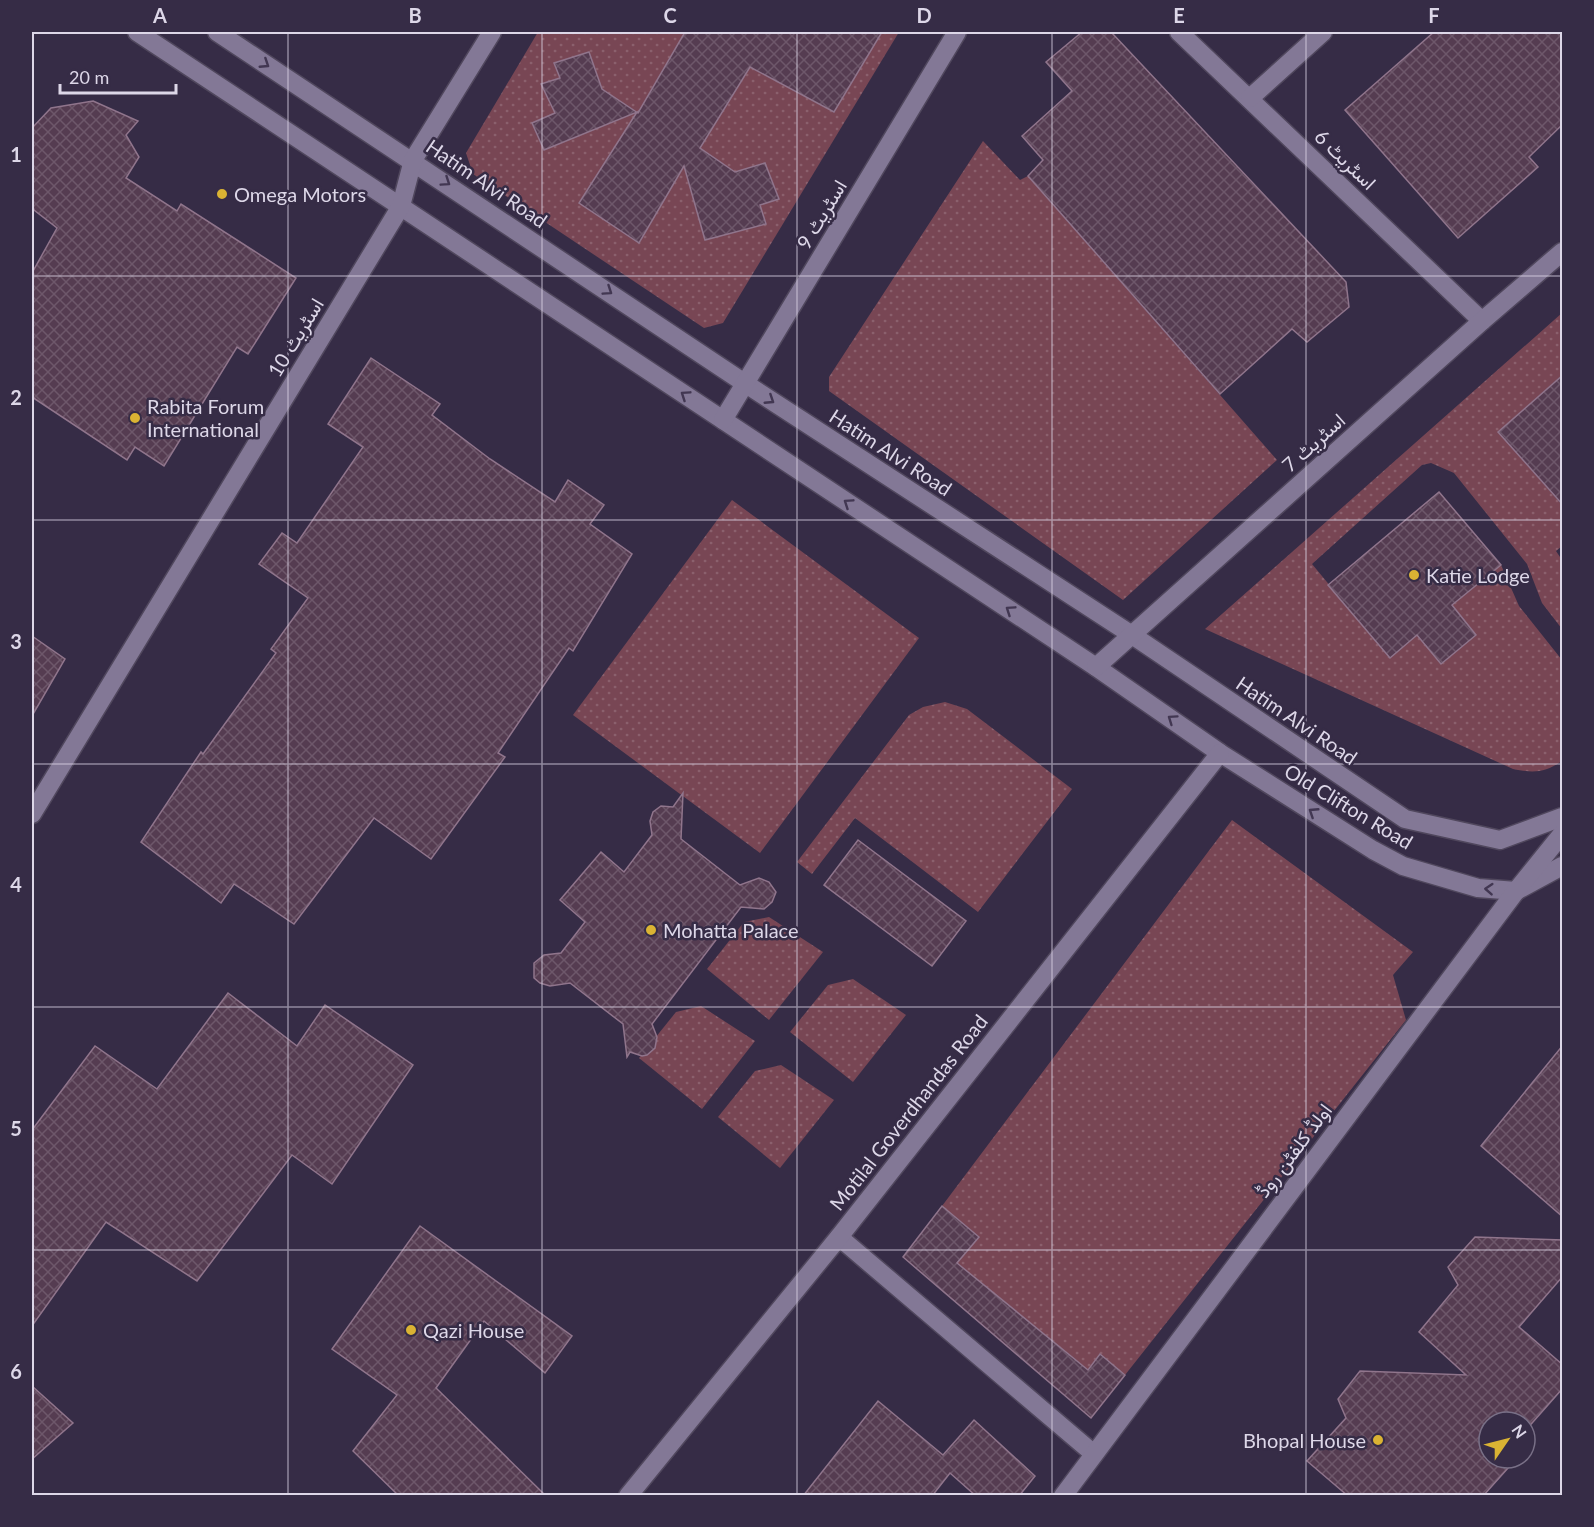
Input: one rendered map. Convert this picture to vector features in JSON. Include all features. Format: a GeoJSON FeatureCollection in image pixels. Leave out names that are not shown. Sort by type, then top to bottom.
{"type":"FeatureCollection","features":[{"type":"Feature","properties":{"kind":"street"},"geometry":{"type":"LineString","coordinates":[[137,32],[1095,667],[1220,753]]}},
{"type":"Feature","properties":{"kind":"street","name":"Hatim Alvi Road"},"geometry":{"type":"LineString","coordinates":[[216,32],[413,160],[746,384],[1132,635],[1405,819],[1500,840],[1563,817]]}},
{"type":"Feature","properties":{"kind":"street","name":"اسٹریٹ 10"},"geometry":{"type":"LineString","coordinates":[[32,814],[401,206],[413,160],[492,32]]}},
{"type":"Feature","properties":{"kind":"street","name":"اسٹریٹ 9"},"geometry":{"type":"LineString","coordinates":[[723,420],[957,32]]}},
{"type":"Feature","properties":{"kind":"street","name":"اسٹریٹ 6"},"geometry":{"type":"LineString","coordinates":[[1179,32],[1482,321]]}},
{"type":"Feature","properties":{"kind":"street"},"geometry":{"type":"LineString","coordinates":[[1250,99],[1323,32]]}},
{"type":"Feature","properties":{"kind":"street","name":"اسٹریٹ 7"},"geometry":{"type":"LineString","coordinates":[[1095,667],[1482,321],[1563,252]]}},
{"type":"Feature","properties":{"kind":"street","name":"Old Clifton Road"},"geometry":{"type":"LineString","coordinates":[[1220,753],[1373,850],[1403,866],[1478,888],[1516,891]]}},
{"type":"Feature","properties":{"kind":"street","name":"Motilal Goverdhandas Road"},"geometry":{"type":"LineString","coordinates":[[628,1496],[839,1237],[1220,753]]}},
{"type":"Feature","properties":{"kind":"street","name":"اولڈ کلفٹن روڈ"},"geometry":{"type":"LineString","coordinates":[[1063,1496],[1516,891],[1563,834]]}},
{"type":"Feature","properties":{"kind":"street"},"geometry":{"type":"LineString","coordinates":[[1516,891],[1563,866]]}},
{"type":"Feature","properties":{"kind":"street"},"geometry":{"type":"LineString","coordinates":[[839,1237],[1094,1454]]}},
{"type":"Feature","properties":{"kind":"shaded area"},"geometry":{"type":"Polygon","coordinates":[[[538,32],[899,32],[723,323],[704,328],[473,174],[466,153],[538,32]]]}},
{"type":"Feature","properties":{"kind":"shaded area"},"geometry":{"type":"Polygon","coordinates":[[[983,141],[1020,180],[1028,176],[1277,460],[1123,600],[829,391],[829,377],[983,141]]]}},
{"type":"Feature","properties":{"kind":"shaded area"},"geometry":{"type":"Polygon","coordinates":[[[1562,313],[1562,375],[1499,432],[1562,505],[1562,546],[1556,551],[1562,560],[1562,629],[1542,603],[1527,564],[1454,473],[1431,463],[1422,465],[1312,564],[1390,658],[1417,635],[1441,664],[1476,635],[1452,605],[1501,565],[1519,606],[1562,660],[1562,761],[1539,771],[1513,769],[1205,629],[1562,313]]]}},
{"type":"Feature","properties":{"kind":"shaded area"},"geometry":{"type":"Polygon","coordinates":[[[732,500],[919,638],[760,853],[573,715],[732,500]]]}},
{"type":"Feature","properties":{"kind":"shaded area"},"geometry":{"type":"Polygon","coordinates":[[[945,702],[967,709],[1072,789],[978,912],[855,818],[812,874],[797,862],[909,715],[923,707],[945,702]]]}},
{"type":"Feature","properties":{"kind":"shaded area"},"geometry":{"type":"Polygon","coordinates":[[[1232,820],[1413,952],[1393,975],[1406,1020],[1125,1375],[1100,1354],[1088,1370],[957,1263],[979,1237],[942,1206],[1232,820]]]}},
{"type":"Feature","properties":{"kind":"shaded area"},"geometry":{"type":"Polygon","coordinates":[[[769,917],[823,952],[769,1020],[707,969],[744,922],[769,917]]]}},
{"type":"Feature","properties":{"kind":"shaded area"},"geometry":{"type":"Polygon","coordinates":[[[853,979],[906,1015],[853,1082],[790,1032],[828,985],[853,979]]]}},
{"type":"Feature","properties":{"kind":"shaded area"},"geometry":{"type":"Polygon","coordinates":[[[701,1006],[755,1041],[702,1109],[639,1058],[676,1012],[701,1006]]]}},
{"type":"Feature","properties":{"kind":"shaded area"},"geometry":{"type":"Polygon","coordinates":[[[781,1065],[834,1100],[780,1168],[718,1117],[755,1071],[781,1065]]]}},
{"type":"Feature","properties":{"kind":"building"},"geometry":{"type":"Polygon","coordinates":[[[685,32],[882,32],[834,112],[750,67],[700,148],[735,172],[765,163],[779,199],[760,205],[766,224],[705,240],[684,166],[639,243],[579,203],[685,32]]]}},
{"type":"Feature","properties":{"kind":"building"},"geometry":{"type":"Polygon","coordinates":[[[1082,32],[1111,32],[1346,282],[1349,307],[1307,342],[1292,329],[1220,394],[1028,176],[1043,160],[1022,136],[1072,91],[1046,62],[1082,32]]]}},
{"type":"Feature","properties":{"kind":"building"},"geometry":{"type":"Polygon","coordinates":[[[1434,32],[1563,32],[1563,124],[1529,157],[1538,167],[1458,238],[1345,110],[1434,32]]]}},
{"type":"Feature","properties":{"kind":"building"},"geometry":{"type":"Polygon","coordinates":[[[589,52],[602,89],[637,112],[544,150],[532,123],[555,113],[541,84],[560,78],[554,63],[589,52]]]}},
{"type":"Feature","properties":{"kind":"building"},"geometry":{"type":"Polygon","coordinates":[[[93,101],[138,121],[126,135],[139,157],[126,178],[177,211],[181,204],[296,278],[248,354],[237,347],[164,466],[135,447],[127,460],[32,397],[32,273],[57,228],[34,210],[32,204],[32,128],[51,108],[93,101]]]}},
{"type":"Feature","properties":{"kind":"building"},"geometry":{"type":"Polygon","coordinates":[[[371,358],[440,404],[432,415],[490,459],[555,502],[568,480],[604,505],[590,524],[632,554],[573,651],[569,648],[498,753],[505,757],[431,859],[374,818],[294,924],[234,884],[221,903],[141,842],[201,752],[203,754],[276,653],[271,649],[308,598],[259,564],[282,533],[297,543],[363,447],[328,424],[371,358]]]}},
{"type":"Feature","properties":{"kind":"building"},"geometry":{"type":"Polygon","coordinates":[[[1563,375],[1563,505],[1498,432],[1563,375]]]}},
{"type":"Feature","properties":{"kind":"building","name":"Katie Lodge"},"geometry":{"type":"Polygon","coordinates":[[[1439,492],[1501,565],[1452,605],[1476,635],[1441,664],[1417,635],[1390,658],[1328,585],[1439,492]]]}},
{"type":"Feature","properties":{"kind":"building"},"geometry":{"type":"Polygon","coordinates":[[[32,636],[65,659],[32,716],[32,636]]]}},
{"type":"Feature","properties":{"kind":"building","name":"Mohatta Palace"},"geometry":{"type":"Polygon","coordinates":[[[683,793],[681,839],[740,885],[759,878],[769,882],[776,892],[772,902],[764,909],[741,907],[652,1024],[657,1037],[655,1048],[647,1055],[642,1056],[630,1052],[627,1057],[623,1024],[570,983],[550,986],[540,983],[534,978],[534,963],[544,955],[561,953],[585,922],[560,900],[601,852],[624,872],[652,835],[650,821],[653,812],[661,806],[673,807],[683,793]]]}},
{"type":"Feature","properties":{"kind":"building"},"geometry":{"type":"Polygon","coordinates":[[[858,840],[966,921],[932,966],[824,885],[858,840]]]}},
{"type":"Feature","properties":{"kind":"building"},"geometry":{"type":"Polygon","coordinates":[[[228,993],[297,1046],[325,1005],[413,1065],[332,1184],[292,1155],[197,1281],[106,1222],[32,1326],[32,1130],[95,1046],[157,1089],[228,993]]]}},
{"type":"Feature","properties":{"kind":"building"},"geometry":{"type":"Polygon","coordinates":[[[1563,1045],[1563,1217],[1481,1146],[1563,1045]]]}},
{"type":"Feature","properties":{"kind":"building"},"geometry":{"type":"Polygon","coordinates":[[[942,1206],[979,1237],[957,1263],[1088,1370],[1100,1354],[1125,1375],[1091,1418],[903,1257],[942,1206]]]}},
{"type":"Feature","properties":{"kind":"building"},"geometry":{"type":"Polygon","coordinates":[[[420,1226],[572,1336],[545,1373],[484,1321],[436,1388],[546,1496],[399,1496],[353,1451],[397,1395],[332,1349],[420,1226]]]}},
{"type":"Feature","properties":{"kind":"building"},"geometry":{"type":"Polygon","coordinates":[[[1475,1237],[1563,1240],[1563,1276],[1519,1327],[1563,1365],[1563,1388],[1537,1417],[1537,1410],[1477,1410],[1477,1470],[1506,1470],[1483,1496],[1348,1496],[1307,1461],[1346,1418],[1338,1399],[1360,1371],[1466,1375],[1419,1332],[1458,1285],[1448,1267],[1475,1237]]]}},
{"type":"Feature","properties":{"kind":"building"},"geometry":{"type":"Polygon","coordinates":[[[32,1386],[73,1423],[32,1459],[32,1386]]]}},
{"type":"Feature","properties":{"kind":"building"},"geometry":{"type":"Polygon","coordinates":[[[878,1401],[943,1455],[974,1420],[1035,1476],[1019,1496],[976,1496],[950,1473],[932,1496],[803,1496],[878,1401]]]}},
{"type":"Feature","properties":{"kind":"place","name":"Omega Motors"},"geometry":{"type":"Point","coordinates":[222,194]}},
{"type":"Feature","properties":{"kind":"place","name":"Rabita Forum International"},"geometry":{"type":"Point","coordinates":[135,418]}},
{"type":"Feature","properties":{"kind":"place","name":"Katie Lodge"},"geometry":{"type":"Point","coordinates":[1414,575]}},
{"type":"Feature","properties":{"kind":"place","name":"Mohatta Palace"},"geometry":{"type":"Point","coordinates":[651,930]}},
{"type":"Feature","properties":{"kind":"place","name":"Qazi House"},"geometry":{"type":"Point","coordinates":[411,1330]}},
{"type":"Feature","properties":{"kind":"place","name":"Bhopal House"},"geometry":{"type":"Point","coordinates":[1378,1440]}}]}
